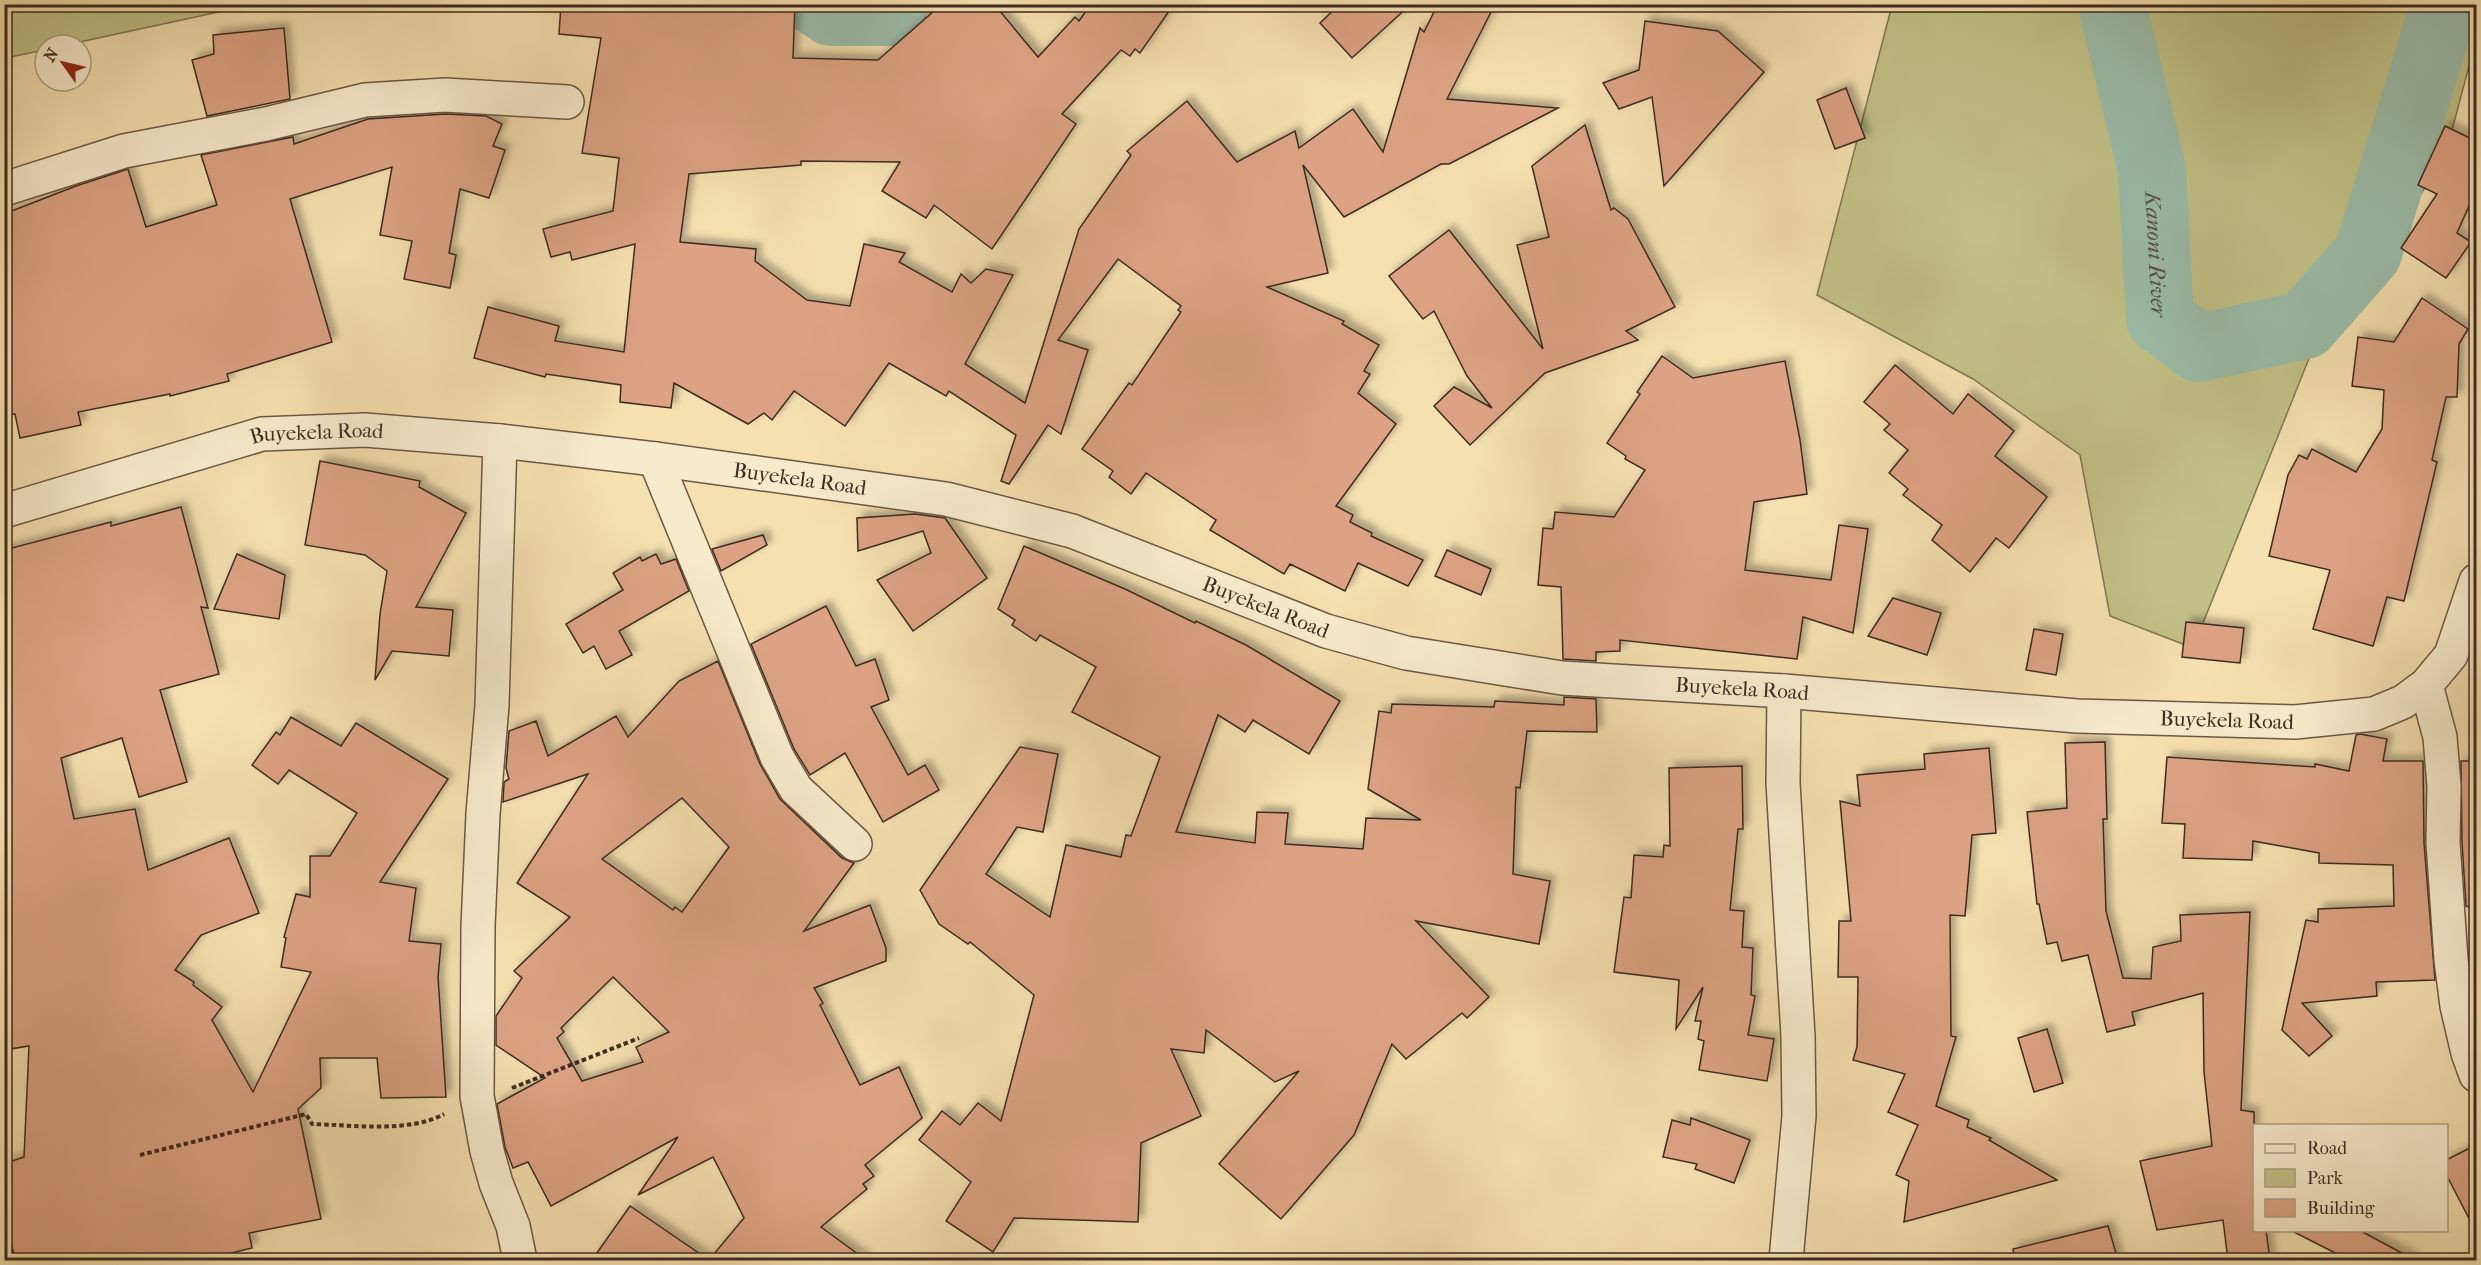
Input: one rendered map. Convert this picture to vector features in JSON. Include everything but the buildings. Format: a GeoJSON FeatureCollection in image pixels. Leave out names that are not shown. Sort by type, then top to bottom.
{"type":"FeatureCollection","features":[{"type":"Feature","properties":{"kind":"street"},"geometry":{"type":"LineString","coordinates":[[4,189],[124,151],[266,124],[365,100],[445,95],[567,102]]}},
{"type":"Feature","properties":{"kind":"street","name":"Buyekela Road"},"geometry":{"type":"LineString","coordinates":[[4,511],[262,434],[365,430],[500,441],[655,459],[946,499],[1061,528],[1326,631],[1406,653],[1562,678],[1784,691],[2077,716],[2295,722],[2374,714],[2403,702],[2426,685],[2451,655],[2476,581]]}},
{"type":"Feature","properties":{"kind":"street"},"geometry":{"type":"LineString","coordinates":[[500,441],[492,705],[483,814],[478,926],[477,1096],[495,1183],[513,1226],[520,1260]]}},
{"type":"Feature","properties":{"kind":"street"},"geometry":{"type":"LineString","coordinates":[[655,459],[777,758],[796,789],[855,844]]}},
{"type":"Feature","properties":{"kind":"street"},"geometry":{"type":"LineString","coordinates":[[2426,685],[2440,737],[2444,786],[2443,842],[2451,960],[2465,1041],[2476,1075]]}},
{"type":"Feature","properties":{"kind":"street"},"geometry":{"type":"LineString","coordinates":[[1784,691],[1783,783],[1798,1036],[1799,1116],[1786,1260]]}},
{"type":"Feature","properties":{"kind":"path"},"geometry":{"type":"LineString","coordinates":[[140,1155],[306,1114],[312,1124],[386,1125],[430,1122],[477,1096],[516,1087],[639,1038]]}},
{"type":"Feature","properties":{"kind":"green space"},"geometry":{"type":"Polygon","coordinates":[[[5,4],[496,5],[488,7],[223,11],[93,39],[93,33],[33,33],[33,52],[5,58],[5,4]]]}},
{"type":"Feature","properties":{"kind":"green space"},"geometry":{"type":"Polygon","coordinates":[[[742,5],[942,5],[939,13],[873,35],[742,5]]]}},
{"type":"Feature","properties":{"kind":"green space"},"geometry":{"type":"Polygon","coordinates":[[[1892,5],[2476,5],[2476,40],[2444,160],[2310,356],[2193,648],[2110,616],[2080,455],[1973,379],[1817,295],[1892,5]]]}},
{"type":"Feature","properties":{"kind":"waterway","name":"Kanoni River"},"geometry":{"type":"LineString","coordinates":[[819,4],[831,12],[890,12],[893,4]]}},
{"type":"Feature","properties":{"kind":"waterway","name":"Kanoni River"},"geometry":{"type":"LineString","coordinates":[[2112,4],[2152,170],[2160,319],[2199,348],[2305,325],[2368,253],[2445,4]]}}]}
